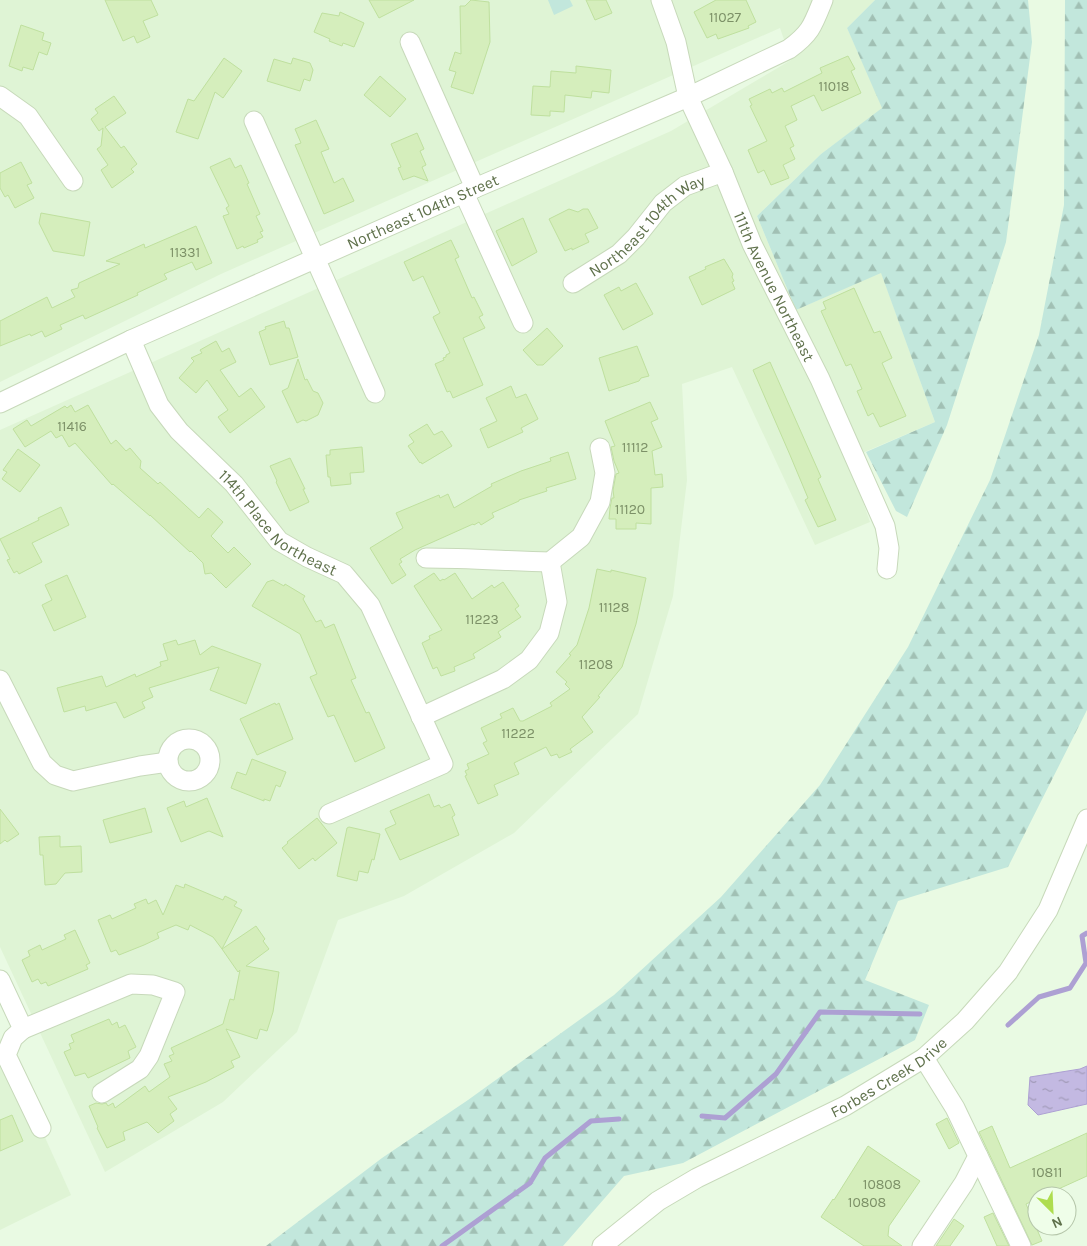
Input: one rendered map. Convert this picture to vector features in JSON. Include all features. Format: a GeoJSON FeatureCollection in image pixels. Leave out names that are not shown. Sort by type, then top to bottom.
{"type":"FeatureCollection","features":[{"type":"Feature","properties":{"kind":"street","name":"111th Avenue Northeast"},"geometry":{"type":"LineString","coordinates":[[661,0],[676,42],[688,97],[752,244],[820,379],[885,526],[889,548],[887,569]]}},
{"type":"Feature","properties":{"kind":"street","name":"Northeast 104th Street"},"geometry":{"type":"LineString","coordinates":[[0,403],[130,340],[688,97],[789,49],[804,38],[813,27],[823,0]]}},
{"type":"Feature","properties":{"kind":"street"},"geometry":{"type":"LineString","coordinates":[[410,42],[523,323]]}},
{"type":"Feature","properties":{"kind":"street"},"geometry":{"type":"LineString","coordinates":[[0,96],[28,116],[73,181]]}},
{"type":"Feature","properties":{"kind":"street"},"geometry":{"type":"LineString","coordinates":[[254,121],[376,392]]}},
{"type":"Feature","properties":{"kind":"street","name":"Northeast 104th Way"},"geometry":{"type":"LineString","coordinates":[[573,283],[619,254],[636,237],[663,203],[686,186],[722,172]]}},
{"type":"Feature","properties":{"kind":"street","name":"114th Place Northeast"},"geometry":{"type":"LineString","coordinates":[[130,340],[159,405],[179,431],[234,484],[278,540],[307,557],[344,574],[370,605],[443,764],[330,814]]}},
{"type":"Feature","properties":{"kind":"street"},"geometry":{"type":"LineString","coordinates":[[426,558],[550,562],[581,537],[600,502],[605,473],[600,448]]}},
{"type":"Feature","properties":{"kind":"street"},"geometry":{"type":"LineString","coordinates":[[421,717],[503,679],[529,660],[549,633],[557,602],[550,562]]}},
{"type":"Feature","properties":{"kind":"street"},"geometry":{"type":"LineString","coordinates":[[0,680],[42,763],[55,775],[73,781],[140,766],[168,762]]}},
{"type":"Feature","properties":{"kind":"street","name":"Forbes Creek Drive"},"geometry":{"type":"LineString","coordinates":[[602,1246],[658,1202],[697,1178],[845,1106],[924,1058],[965,1022],[1008,972],[1048,910],[1087,819]]}},
{"type":"Feature","properties":{"kind":"street"},"geometry":{"type":"LineString","coordinates":[[0,980],[23,1029]]}},
{"type":"Feature","properties":{"kind":"street"},"geometry":{"type":"LineString","coordinates":[[41,1128],[3,1055],[13,1038],[23,1029],[131,984],[153,985],[175,992],[149,1056],[140,1069],[102,1092]]}},
{"type":"Feature","properties":{"kind":"street"},"geometry":{"type":"LineString","coordinates":[[924,1058],[955,1108],[1021,1246]]}},
{"type":"Feature","properties":{"kind":"street"},"geometry":{"type":"LineString","coordinates":[[922,1246],[964,1183],[978,1156]]}},
{"type":"Feature","properties":{"kind":"shaded area"},"geometry":{"type":"Polygon","coordinates":[[[0,0],[875,0],[847,28],[883,108],[821,154],[757,216],[796,310],[881,272],[935,422],[848,459],[870,522],[815,545],[732,367],[682,384],[687,480],[673,596],[638,714],[514,833],[404,896],[338,920],[297,1032],[223,1102],[105,1172],[0,947],[0,430],[671,131],[791,60],[780,28],[221,274],[0,382],[0,0]]]}},
{"type":"Feature","properties":{"kind":"shaded area"},"geometry":{"type":"Polygon","coordinates":[[[0,1038],[71,1195],[0,1230],[0,1038]]]}},
{"type":"Feature","properties":{"kind":"green space"},"geometry":{"type":"Polygon","coordinates":[[[548,0],[570,0],[573,6],[554,15],[548,0]]]}},
{"type":"Feature","properties":{"kind":"green space"},"geometry":{"type":"Polygon","coordinates":[[[875,0],[1028,0],[1032,42],[1006,242],[947,425],[907,517],[896,511],[866,452],[935,422],[881,273],[796,310],[757,216],[821,154],[882,108],[847,28],[875,0]]]}},
{"type":"Feature","properties":{"kind":"green space"},"geometry":{"type":"Polygon","coordinates":[[[1065,0],[1087,0],[1087,710],[1008,867],[898,901],[865,980],[929,1005],[915,1040],[683,1163],[624,1176],[563,1246],[266,1246],[382,1158],[468,1100],[614,995],[721,897],[820,785],[908,647],[990,480],[1039,335],[1064,205],[1065,0]]]}},
{"type":"Feature","properties":{"kind":"water"},"geometry":{"type":"Polygon","coordinates":[[[1087,1066],[1087,1104],[1038,1115],[1028,1105],[1030,1077],[1080,1069],[1087,1066]]]}},
{"type":"Feature","properties":{"kind":"building"},"geometry":{"type":"Polygon","coordinates":[[[105,0],[151,0],[158,15],[143,21],[150,37],[137,43],[134,36],[123,41],[105,0]]]}},
{"type":"Feature","properties":{"kind":"building"},"geometry":{"type":"Polygon","coordinates":[[[369,0],[414,0],[379,18],[369,0]]]}},
{"type":"Feature","properties":{"kind":"building"},"geometry":{"type":"Polygon","coordinates":[[[471,0],[489,2],[490,42],[473,94],[451,87],[456,72],[449,70],[455,52],[461,54],[460,6],[465,6],[471,0]]]}},
{"type":"Feature","properties":{"kind":"building"},"geometry":{"type":"Polygon","coordinates":[[[586,0],[606,0],[612,13],[595,20],[586,0]]]}},
{"type":"Feature","properties":{"kind":"building"},"geometry":{"type":"Polygon","coordinates":[[[716,0],[746,0],[756,22],[748,26],[749,28],[718,39],[716,34],[707,38],[694,12],[716,0]]]}},
{"type":"Feature","properties":{"kind":"building"},"geometry":{"type":"Polygon","coordinates":[[[340,12],[364,23],[354,47],[343,43],[342,46],[314,32],[322,13],[339,16],[340,12]]]}},
{"type":"Feature","properties":{"kind":"building"},"geometry":{"type":"Polygon","coordinates":[[[21,25],[44,33],[42,40],[51,43],[47,55],[39,52],[33,70],[23,67],[22,71],[9,66],[21,25]]]}},
{"type":"Feature","properties":{"kind":"building"},"geometry":{"type":"Polygon","coordinates":[[[848,56],[855,69],[851,71],[861,93],[822,111],[814,95],[791,106],[797,120],[785,126],[794,146],[790,148],[795,159],[783,165],[789,178],[771,185],[764,170],[758,173],[748,150],[767,141],[750,106],[752,105],[749,99],[770,89],[772,93],[782,88],[784,92],[822,73],[820,68],[848,56]]]}},
{"type":"Feature","properties":{"kind":"building"},"geometry":{"type":"Polygon","coordinates":[[[224,58],[242,71],[223,98],[215,92],[198,139],[176,132],[188,99],[194,101],[224,58]]]}},
{"type":"Feature","properties":{"kind":"building"},"geometry":{"type":"Polygon","coordinates":[[[293,58],[310,63],[313,70],[310,81],[304,79],[300,91],[267,81],[274,59],[291,64],[293,58]]]}},
{"type":"Feature","properties":{"kind":"building"},"geometry":{"type":"Polygon","coordinates":[[[576,66],[611,70],[609,93],[592,91],[591,98],[565,95],[564,112],[550,111],[550,116],[531,115],[533,86],[550,87],[551,71],[576,73],[576,66]]]}},
{"type":"Feature","properties":{"kind":"building"},"geometry":{"type":"Polygon","coordinates":[[[380,76],[406,99],[390,117],[364,95],[380,76]]]}},
{"type":"Feature","properties":{"kind":"building"},"geometry":{"type":"Polygon","coordinates":[[[114,96],[126,113],[105,127],[121,148],[124,146],[137,164],[131,169],[134,172],[112,188],[101,170],[108,165],[97,149],[101,146],[103,128],[99,131],[91,119],[98,113],[95,109],[114,96]]]}},
{"type":"Feature","properties":{"kind":"building"},"geometry":{"type":"Polygon","coordinates":[[[316,120],[329,149],[321,152],[334,183],[343,178],[354,201],[324,214],[295,145],[301,143],[295,129],[316,120]]]}},
{"type":"Feature","properties":{"kind":"building"},"geometry":{"type":"Polygon","coordinates":[[[417,133],[424,149],[420,151],[426,165],[422,167],[428,181],[414,176],[403,180],[398,168],[401,167],[391,144],[417,133]]]}},
{"type":"Feature","properties":{"kind":"building"},"geometry":{"type":"Polygon","coordinates":[[[230,158],[235,168],[241,165],[260,214],[256,216],[263,231],[260,232],[263,237],[257,240],[258,242],[237,249],[223,216],[229,214],[226,208],[229,206],[210,167],[230,158]]]}},
{"type":"Feature","properties":{"kind":"building"},"geometry":{"type":"Polygon","coordinates":[[[21,162],[32,183],[27,185],[34,198],[15,208],[8,195],[5,197],[0,188],[0,173],[21,162]]]}},
{"type":"Feature","properties":{"kind":"building"},"geometry":{"type":"Polygon","coordinates":[[[569,209],[578,212],[588,209],[598,228],[585,234],[589,242],[572,250],[572,248],[565,251],[549,219],[569,209]]]}},
{"type":"Feature","properties":{"kind":"building"},"geometry":{"type":"Polygon","coordinates":[[[41,213],[90,222],[84,256],[53,251],[39,223],[41,213]]]}},
{"type":"Feature","properties":{"kind":"building"},"geometry":{"type":"Polygon","coordinates":[[[523,218],[537,252],[512,266],[496,231],[523,218]]]}},
{"type":"Feature","properties":{"kind":"building"},"geometry":{"type":"Polygon","coordinates":[[[196,226],[212,263],[196,270],[192,262],[164,274],[167,279],[137,293],[138,295],[85,319],[83,315],[60,325],[62,329],[45,337],[42,331],[0,346],[0,321],[47,297],[52,308],[75,297],[71,290],[78,288],[79,283],[120,264],[106,261],[144,244],[145,248],[196,226]]]}},
{"type":"Feature","properties":{"kind":"building"},"geometry":{"type":"Polygon","coordinates":[[[451,240],[459,257],[455,259],[472,298],[474,297],[483,315],[479,317],[485,328],[463,338],[483,385],[453,398],[450,391],[447,392],[435,364],[444,360],[443,358],[450,353],[433,317],[440,313],[423,276],[413,281],[404,262],[451,240]]]}},
{"type":"Feature","properties":{"kind":"building"},"geometry":{"type":"Polygon","coordinates":[[[724,259],[733,274],[734,281],[732,282],[735,289],[702,305],[689,277],[706,269],[705,267],[724,259]]]}},
{"type":"Feature","properties":{"kind":"building"},"geometry":{"type":"Polygon","coordinates":[[[636,283],[653,314],[623,330],[604,295],[619,287],[621,291],[636,283]]]}},
{"type":"Feature","properties":{"kind":"building"},"geometry":{"type":"Polygon","coordinates":[[[854,288],[874,333],[880,331],[892,358],[882,363],[906,416],[880,427],[873,413],[868,416],[857,391],[862,389],[851,364],[846,366],[821,311],[826,309],[823,302],[854,288]]]}},
{"type":"Feature","properties":{"kind":"building"},"geometry":{"type":"Polygon","coordinates":[[[284,321],[286,328],[289,328],[298,357],[270,365],[259,332],[266,329],[265,327],[284,321]]]}},
{"type":"Feature","properties":{"kind":"building"},"geometry":{"type":"Polygon","coordinates":[[[547,328],[563,346],[543,365],[537,365],[523,350],[547,328]]]}},
{"type":"Feature","properties":{"kind":"building"},"geometry":{"type":"Polygon","coordinates":[[[216,341],[222,352],[229,348],[236,362],[220,370],[239,397],[251,388],[265,407],[230,433],[218,417],[228,410],[207,380],[196,393],[179,378],[194,361],[191,358],[202,353],[200,350],[216,341]]]}},
{"type":"Feature","properties":{"kind":"building"},"geometry":{"type":"Polygon","coordinates":[[[637,346],[649,376],[609,391],[599,358],[637,346]]]}},
{"type":"Feature","properties":{"kind":"building"},"geometry":{"type":"Polygon","coordinates":[[[298,359],[305,380],[307,379],[313,391],[318,393],[323,403],[318,415],[297,423],[282,391],[288,388],[298,359]]]}},
{"type":"Feature","properties":{"kind":"building"},"geometry":{"type":"Polygon","coordinates":[[[770,362],[821,477],[818,479],[836,520],[818,527],[805,500],[808,498],[753,370],[770,362]]]}},
{"type":"Feature","properties":{"kind":"building"},"geometry":{"type":"Polygon","coordinates":[[[511,386],[516,398],[526,394],[538,419],[521,428],[523,432],[488,448],[480,429],[497,421],[486,398],[511,386]]]}},
{"type":"Feature","properties":{"kind":"building"},"geometry":{"type":"Polygon","coordinates":[[[650,402],[658,419],[651,422],[662,447],[652,451],[655,475],[662,474],[663,487],[651,488],[651,524],[636,523],[636,529],[616,529],[616,519],[609,519],[612,498],[614,498],[613,490],[616,474],[619,473],[611,447],[615,446],[605,421],[650,402]]]}},
{"type":"Feature","properties":{"kind":"building"},"geometry":{"type":"Polygon","coordinates":[[[71,405],[75,412],[88,405],[111,444],[116,440],[126,451],[130,448],[141,461],[140,468],[158,484],[160,482],[199,518],[208,508],[223,522],[211,536],[228,553],[234,547],[251,564],[226,588],[211,573],[205,574],[203,563],[191,551],[112,485],[75,443],[69,447],[62,435],[56,438],[51,431],[25,447],[13,429],[27,420],[31,426],[65,406],[67,408],[71,405]]]}},
{"type":"Feature","properties":{"kind":"building"},"geometry":{"type":"Polygon","coordinates":[[[427,424],[434,435],[442,431],[452,446],[422,464],[408,446],[414,442],[409,435],[427,424]]]}},
{"type":"Feature","properties":{"kind":"building"},"geometry":{"type":"Polygon","coordinates":[[[362,447],[364,472],[350,473],[351,484],[331,486],[330,477],[328,477],[326,455],[330,455],[330,450],[362,447]]]}},
{"type":"Feature","properties":{"kind":"building"},"geometry":{"type":"Polygon","coordinates":[[[18,449],[40,465],[20,492],[2,479],[7,472],[3,470],[18,449]]]}},
{"type":"Feature","properties":{"kind":"building"},"geometry":{"type":"Polygon","coordinates":[[[568,452],[576,479],[546,488],[547,491],[519,500],[492,513],[494,517],[481,525],[479,522],[473,524],[415,550],[400,559],[402,562],[399,564],[406,575],[392,584],[370,548],[403,528],[396,513],[439,495],[440,498],[448,494],[454,508],[492,486],[491,484],[551,461],[550,458],[568,452]]]}},
{"type":"Feature","properties":{"kind":"building"},"geometry":{"type":"Polygon","coordinates":[[[290,458],[309,502],[290,511],[270,466],[290,458]]]}},
{"type":"Feature","properties":{"kind":"building"},"geometry":{"type":"Polygon","coordinates":[[[61,507],[69,525],[32,543],[42,562],[19,574],[17,571],[14,573],[7,560],[10,559],[0,539],[61,507]]]}},
{"type":"Feature","properties":{"kind":"building"},"geometry":{"type":"Polygon","coordinates":[[[597,569],[611,572],[611,570],[646,578],[636,624],[622,667],[598,696],[600,697],[582,717],[593,732],[570,749],[572,752],[559,758],[557,754],[551,756],[546,747],[514,763],[519,774],[494,785],[498,795],[478,804],[465,776],[467,775],[465,771],[469,769],[467,764],[489,754],[483,743],[487,741],[481,728],[502,718],[500,714],[513,708],[520,721],[523,721],[552,706],[550,703],[570,689],[565,684],[567,682],[556,672],[577,645],[589,608],[597,569]]]}},
{"type":"Feature","properties":{"kind":"building"},"geometry":{"type":"Polygon","coordinates":[[[434,573],[440,581],[455,573],[472,599],[492,585],[494,588],[503,582],[519,606],[515,609],[521,617],[498,632],[501,637],[473,654],[475,658],[454,667],[455,671],[441,676],[437,667],[433,669],[422,643],[430,639],[429,636],[442,630],[414,586],[434,573]]]}},
{"type":"Feature","properties":{"kind":"building"},"geometry":{"type":"Polygon","coordinates":[[[67,575],[86,617],[54,631],[42,605],[52,600],[45,585],[67,575]]]}},
{"type":"Feature","properties":{"kind":"building"},"geometry":{"type":"Polygon","coordinates":[[[273,580],[284,586],[285,584],[305,596],[303,599],[316,622],[321,620],[325,628],[334,624],[356,678],[351,680],[366,713],[369,712],[385,748],[355,762],[334,715],[328,717],[310,677],[317,674],[300,634],[252,606],[267,582],[273,580]]]}},
{"type":"Feature","properties":{"kind":"building"},"geometry":{"type":"Polygon","coordinates":[[[176,640],[178,645],[195,640],[200,655],[212,646],[261,664],[246,704],[210,690],[219,667],[149,688],[153,697],[142,702],[145,708],[124,718],[116,702],[86,711],[85,706],[64,712],[57,688],[102,676],[106,687],[135,674],[136,677],[161,666],[160,662],[168,660],[163,644],[176,640]]]}},
{"type":"Feature","properties":{"kind":"building"},"geometry":{"type":"Polygon","coordinates":[[[275,703],[276,705],[279,703],[293,739],[257,755],[240,719],[275,703]]]}},
{"type":"Feature","properties":{"kind":"building"},"geometry":{"type":"Polygon","coordinates":[[[252,759],[286,772],[280,787],[276,785],[270,801],[264,799],[264,801],[231,788],[237,772],[246,775],[252,759]]]}},
{"type":"Feature","properties":{"kind":"building"},"geometry":{"type":"Polygon","coordinates":[[[429,794],[434,807],[439,805],[441,808],[450,804],[455,815],[452,817],[459,835],[400,860],[385,829],[396,824],[390,811],[429,794]]]}},
{"type":"Feature","properties":{"kind":"building"},"geometry":{"type":"Polygon","coordinates":[[[207,798],[223,837],[209,831],[181,842],[167,808],[184,801],[186,807],[207,798]]]}},
{"type":"Feature","properties":{"kind":"building"},"geometry":{"type":"Polygon","coordinates":[[[145,808],[152,832],[110,843],[103,820],[145,808]]]}},
{"type":"Feature","properties":{"kind":"building"},"geometry":{"type":"Polygon","coordinates":[[[0,809],[19,834],[0,844],[0,809]]]}},
{"type":"Feature","properties":{"kind":"building"},"geometry":{"type":"Polygon","coordinates":[[[317,818],[337,843],[315,861],[313,858],[299,869],[282,848],[317,818]]]}},
{"type":"Feature","properties":{"kind":"building"},"geometry":{"type":"Polygon","coordinates":[[[347,828],[380,834],[374,860],[372,859],[368,873],[359,871],[357,881],[337,876],[347,828]]]}},
{"type":"Feature","properties":{"kind":"building"},"geometry":{"type":"Polygon","coordinates":[[[60,836],[60,847],[81,846],[82,872],[65,873],[56,884],[45,885],[43,855],[40,855],[39,837],[60,836]]]}},
{"type":"Feature","properties":{"kind":"building"},"geometry":{"type":"Polygon","coordinates":[[[185,884],[223,900],[225,896],[237,902],[234,906],[242,910],[222,949],[213,937],[190,925],[188,930],[176,925],[157,933],[159,938],[144,945],[119,955],[116,950],[111,952],[98,920],[110,915],[112,919],[136,908],[134,904],[146,899],[148,904],[156,900],[163,915],[176,885],[184,888],[185,884]]]}},
{"type":"Feature","properties":{"kind":"building"},"geometry":{"type":"Polygon","coordinates":[[[256,926],[269,949],[246,966],[279,972],[273,1012],[267,1031],[260,1029],[257,1039],[226,1029],[240,1057],[231,1061],[234,1067],[206,1082],[168,1097],[177,1109],[170,1114],[174,1121],[158,1133],[147,1122],[123,1132],[125,1140],[107,1148],[89,1106],[96,1103],[106,1103],[108,1106],[113,1103],[115,1108],[145,1086],[149,1092],[170,1077],[164,1064],[172,1061],[169,1056],[174,1054],[171,1048],[223,1024],[230,999],[234,1000],[240,970],[238,972],[222,949],[256,926]]]}},
{"type":"Feature","properties":{"kind":"building"},"geometry":{"type":"Polygon","coordinates":[[[75,930],[90,963],[86,965],[88,969],[48,986],[46,982],[41,984],[38,979],[32,982],[22,960],[30,956],[28,951],[40,945],[42,950],[66,939],[64,935],[75,930]]]}},
{"type":"Feature","properties":{"kind":"building"},"geometry":{"type":"Polygon","coordinates":[[[109,1019],[112,1025],[117,1022],[119,1028],[125,1025],[136,1047],[128,1051],[130,1058],[88,1078],[85,1073],[75,1076],[64,1052],[71,1049],[69,1044],[74,1042],[71,1035],[109,1019]]]}},
{"type":"Feature","properties":{"kind":"building"},"geometry":{"type":"Polygon","coordinates":[[[12,1115],[23,1141],[0,1151],[0,1120],[12,1115]]]}},
{"type":"Feature","properties":{"kind":"building"},"geometry":{"type":"Polygon","coordinates":[[[947,1118],[959,1143],[949,1149],[936,1124],[947,1118]]]}},
{"type":"Feature","properties":{"kind":"building"},"geometry":{"type":"Polygon","coordinates":[[[992,1126],[1010,1168],[1087,1133],[1087,1176],[1065,1186],[1027,1186],[1027,1234],[979,1132],[992,1126]]]}},
{"type":"Feature","properties":{"kind":"building"},"geometry":{"type":"Polygon","coordinates":[[[868,1146],[920,1181],[889,1226],[888,1236],[902,1246],[864,1246],[821,1217],[868,1146]]]}},
{"type":"Feature","properties":{"kind":"building"},"geometry":{"type":"Polygon","coordinates":[[[993,1213],[1009,1246],[997,1246],[984,1217],[993,1213]]]}},
{"type":"Feature","properties":{"kind":"building"},"geometry":{"type":"Polygon","coordinates":[[[954,1219],[964,1226],[950,1246],[936,1246],[954,1219]]]}},
{"type":"Feature","properties":{"kind":"building"},"geometry":{"type":"Polygon","coordinates":[[[1028,1236],[1040,1236],[1042,1241],[1032,1245],[1028,1236]]]}},
{"type":"Feature","properties":{"kind":"waterway"},"geometry":{"type":"LineString","coordinates":[[1008,1025],[1039,997],[1070,988],[1086,963],[1082,936],[1087,933]]}},
{"type":"Feature","properties":{"kind":"waterway"},"geometry":{"type":"LineString","coordinates":[[702,1116],[725,1118],[776,1074],[820,1012],[920,1014]]}},
{"type":"Feature","properties":{"kind":"waterway"},"geometry":{"type":"LineString","coordinates":[[442,1246],[530,1183],[545,1158],[591,1121],[619,1119]]}}]}
